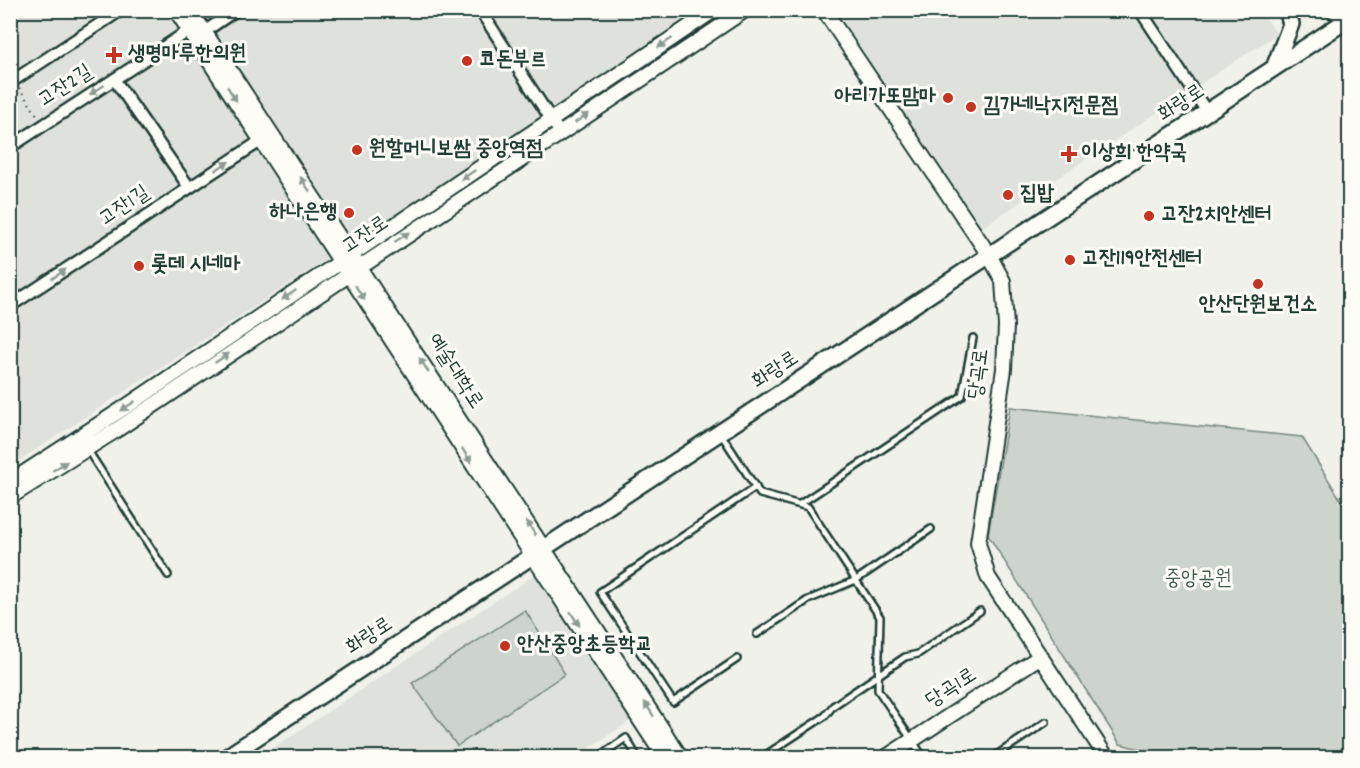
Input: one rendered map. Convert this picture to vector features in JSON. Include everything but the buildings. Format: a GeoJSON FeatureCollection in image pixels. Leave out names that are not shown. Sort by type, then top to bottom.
{"type":"FeatureCollection","features":[{"type":"Feature","properties":{"kind":"main road"},"geometry":{"type":"LineString","coordinates":[[1274,68],[1291,24],[1287,10]]}},
{"type":"Feature","properties":{"kind":"main road"},"geometry":{"type":"LineString","coordinates":[[1334,10],[1348,16]]}},
{"type":"Feature","properties":{"kind":"main road","name":"화랑로"},"geometry":{"type":"LineString","coordinates":[[225,758],[1274,68],[1348,16]]}},
{"type":"Feature","properties":{"kind":"street"},"geometry":{"type":"LineString","coordinates":[[14,80],[121,10]]}},
{"type":"Feature","properties":{"kind":"street","name":"예술대학로"},"geometry":{"type":"LineString","coordinates":[[176,10],[197,31],[538,552],[681,758]]}},
{"type":"Feature","properties":{"kind":"street","name":"예술대학로"},"geometry":{"type":"LineString","coordinates":[[190,10],[197,31],[262,140],[345,257]]}},
{"type":"Feature","properties":{"kind":"street","name":"고잔2길"},"geometry":{"type":"LineString","coordinates":[[10,147],[114,79],[236,10]]}},
{"type":"Feature","properties":{"kind":"street"},"geometry":{"type":"LineString","coordinates":[[480,10],[560,133]]}},
{"type":"Feature","properties":{"kind":"street","name":"고잔로"},"geometry":{"type":"LineString","coordinates":[[10,497],[345,257],[714,10]]}},
{"type":"Feature","properties":{"kind":"street","name":"고잔로"},"geometry":{"type":"LineString","coordinates":[[10,482],[83,443],[353,270],[745,10]]}},
{"type":"Feature","properties":{"kind":"street","name":"당곡로"},"geometry":{"type":"LineString","coordinates":[[824,10],[989,255],[1003,281],[1006,326],[1004,369],[978,543],[988,577],[1107,758]]}},
{"type":"Feature","properties":{"kind":"street"},"geometry":{"type":"LineString","coordinates":[[1140,10],[1207,112]]}},
{"type":"Feature","properties":{"kind":"street"},"geometry":{"type":"LineString","coordinates":[[114,79],[189,188]]}},
{"type":"Feature","properties":{"kind":"street","name":"고잔1길"},"geometry":{"type":"LineString","coordinates":[[10,306],[262,140]]}},
{"type":"Feature","properties":{"kind":"street","name":"예술대학로"},"geometry":{"type":"LineString","coordinates":[[538,552],[665,758]]}},
{"type":"Feature","properties":{"kind":"street","name":"당곡1로"},"geometry":{"type":"LineString","coordinates":[[885,758],[1041,656]]}},
{"type":"Feature","properties":{"kind":"lane"},"geometry":{"type":"LineString","coordinates":[[800,505],[962,396],[973,338]]}},
{"type":"Feature","properties":{"kind":"lane"},"geometry":{"type":"LineString","coordinates":[[720,432],[760,494],[808,507],[880,617],[878,690],[924,758]]}},
{"type":"Feature","properties":{"kind":"lane"},"geometry":{"type":"LineString","coordinates":[[83,443],[168,576]]}},
{"type":"Feature","properties":{"kind":"lane"},"geometry":{"type":"LineString","coordinates":[[737,659],[673,702],[600,592],[756,487]]}},
{"type":"Feature","properties":{"kind":"lane"},"geometry":{"type":"LineString","coordinates":[[757,634],[808,600],[856,580],[932,529]]}},
{"type":"Feature","properties":{"kind":"lane"},"geometry":{"type":"LineString","coordinates":[[761,758],[825,716],[833,706],[905,657],[918,654],[981,611]]}},
{"type":"Feature","properties":{"kind":"lane"},"geometry":{"type":"LineString","coordinates":[[992,758],[1046,722]]}},
{"type":"Feature","properties":{"kind":"lane"},"geometry":{"type":"LineString","coordinates":[[597,758],[626,738],[638,758]]}},
{"type":"Feature","properties":{"kind":"path"},"geometry":{"type":"LineString","coordinates":[[14,80],[44,125]]}},
{"type":"Feature","properties":{"kind":"shaded area"},"geometry":{"type":"Polygon","coordinates":[[[11,11],[706,11],[11,466],[11,11]]]}},
{"type":"Feature","properties":{"kind":"shaded area"},"geometry":{"type":"Polygon","coordinates":[[[830,11],[1261,11],[1277,34],[975,232],[830,11]]]}},
{"type":"Feature","properties":{"kind":"shaded area","name":"안산중앙초등학교"},"geometry":{"type":"Polygon","coordinates":[[[536,574],[632,720],[575,757],[258,758],[536,574]]]}},
{"type":"Feature","properties":{"kind":"green space","name":"중앙공원"},"geometry":{"type":"Polygon","coordinates":[[[1010,407],[1302,437],[1349,513],[1349,757],[1173,757],[1120,744],[988,535],[1010,407]]]}},
{"type":"Feature","properties":{"kind":"green space"},"geometry":{"type":"Polygon","coordinates":[[[525,610],[565,674],[457,746],[412,683],[525,610]]]}},
{"type":"Feature","properties":{"kind":"place","name":"생명마루한의원"},"geometry":{"type":"Point","coordinates":[114,55]}},
{"type":"Feature","properties":{"kind":"place","name":"코돈부르"},"geometry":{"type":"Point","coordinates":[467,61]}},
{"type":"Feature","properties":{"kind":"place","name":"아리가또맘마"},"geometry":{"type":"Point","coordinates":[948,98]}},
{"type":"Feature","properties":{"kind":"place","name":"김가네낙지전문점"},"geometry":{"type":"Point","coordinates":[971,107]}},
{"type":"Feature","properties":{"kind":"place","name":"원할머니보쌈 중앙역점"},"geometry":{"type":"Point","coordinates":[357,150]}},
{"type":"Feature","properties":{"kind":"place","name":"이상희 한약국"},"geometry":{"type":"Point","coordinates":[1069,154]}},
{"type":"Feature","properties":{"kind":"place","name":"집밥"},"geometry":{"type":"Point","coordinates":[1008,195]}},
{"type":"Feature","properties":{"kind":"place","name":"하나은행"},"geometry":{"type":"Point","coordinates":[349,213]}},
{"type":"Feature","properties":{"kind":"place","name":"고잔2치안센터"},"geometry":{"type":"Point","coordinates":[1149,216]}},
{"type":"Feature","properties":{"kind":"place","name":"고잔119안전센터"},"geometry":{"type":"Point","coordinates":[1070,260]}},
{"type":"Feature","properties":{"kind":"place","name":"롯데 시네마"},"geometry":{"type":"Point","coordinates":[139,266]}},
{"type":"Feature","properties":{"kind":"place","name":"안산단원보건소"},"geometry":{"type":"Point","coordinates":[1258,284]}},
{"type":"Feature","properties":{"kind":"place","name":"안산중앙초등학교"},"geometry":{"type":"Point","coordinates":[505,646]}}]}
